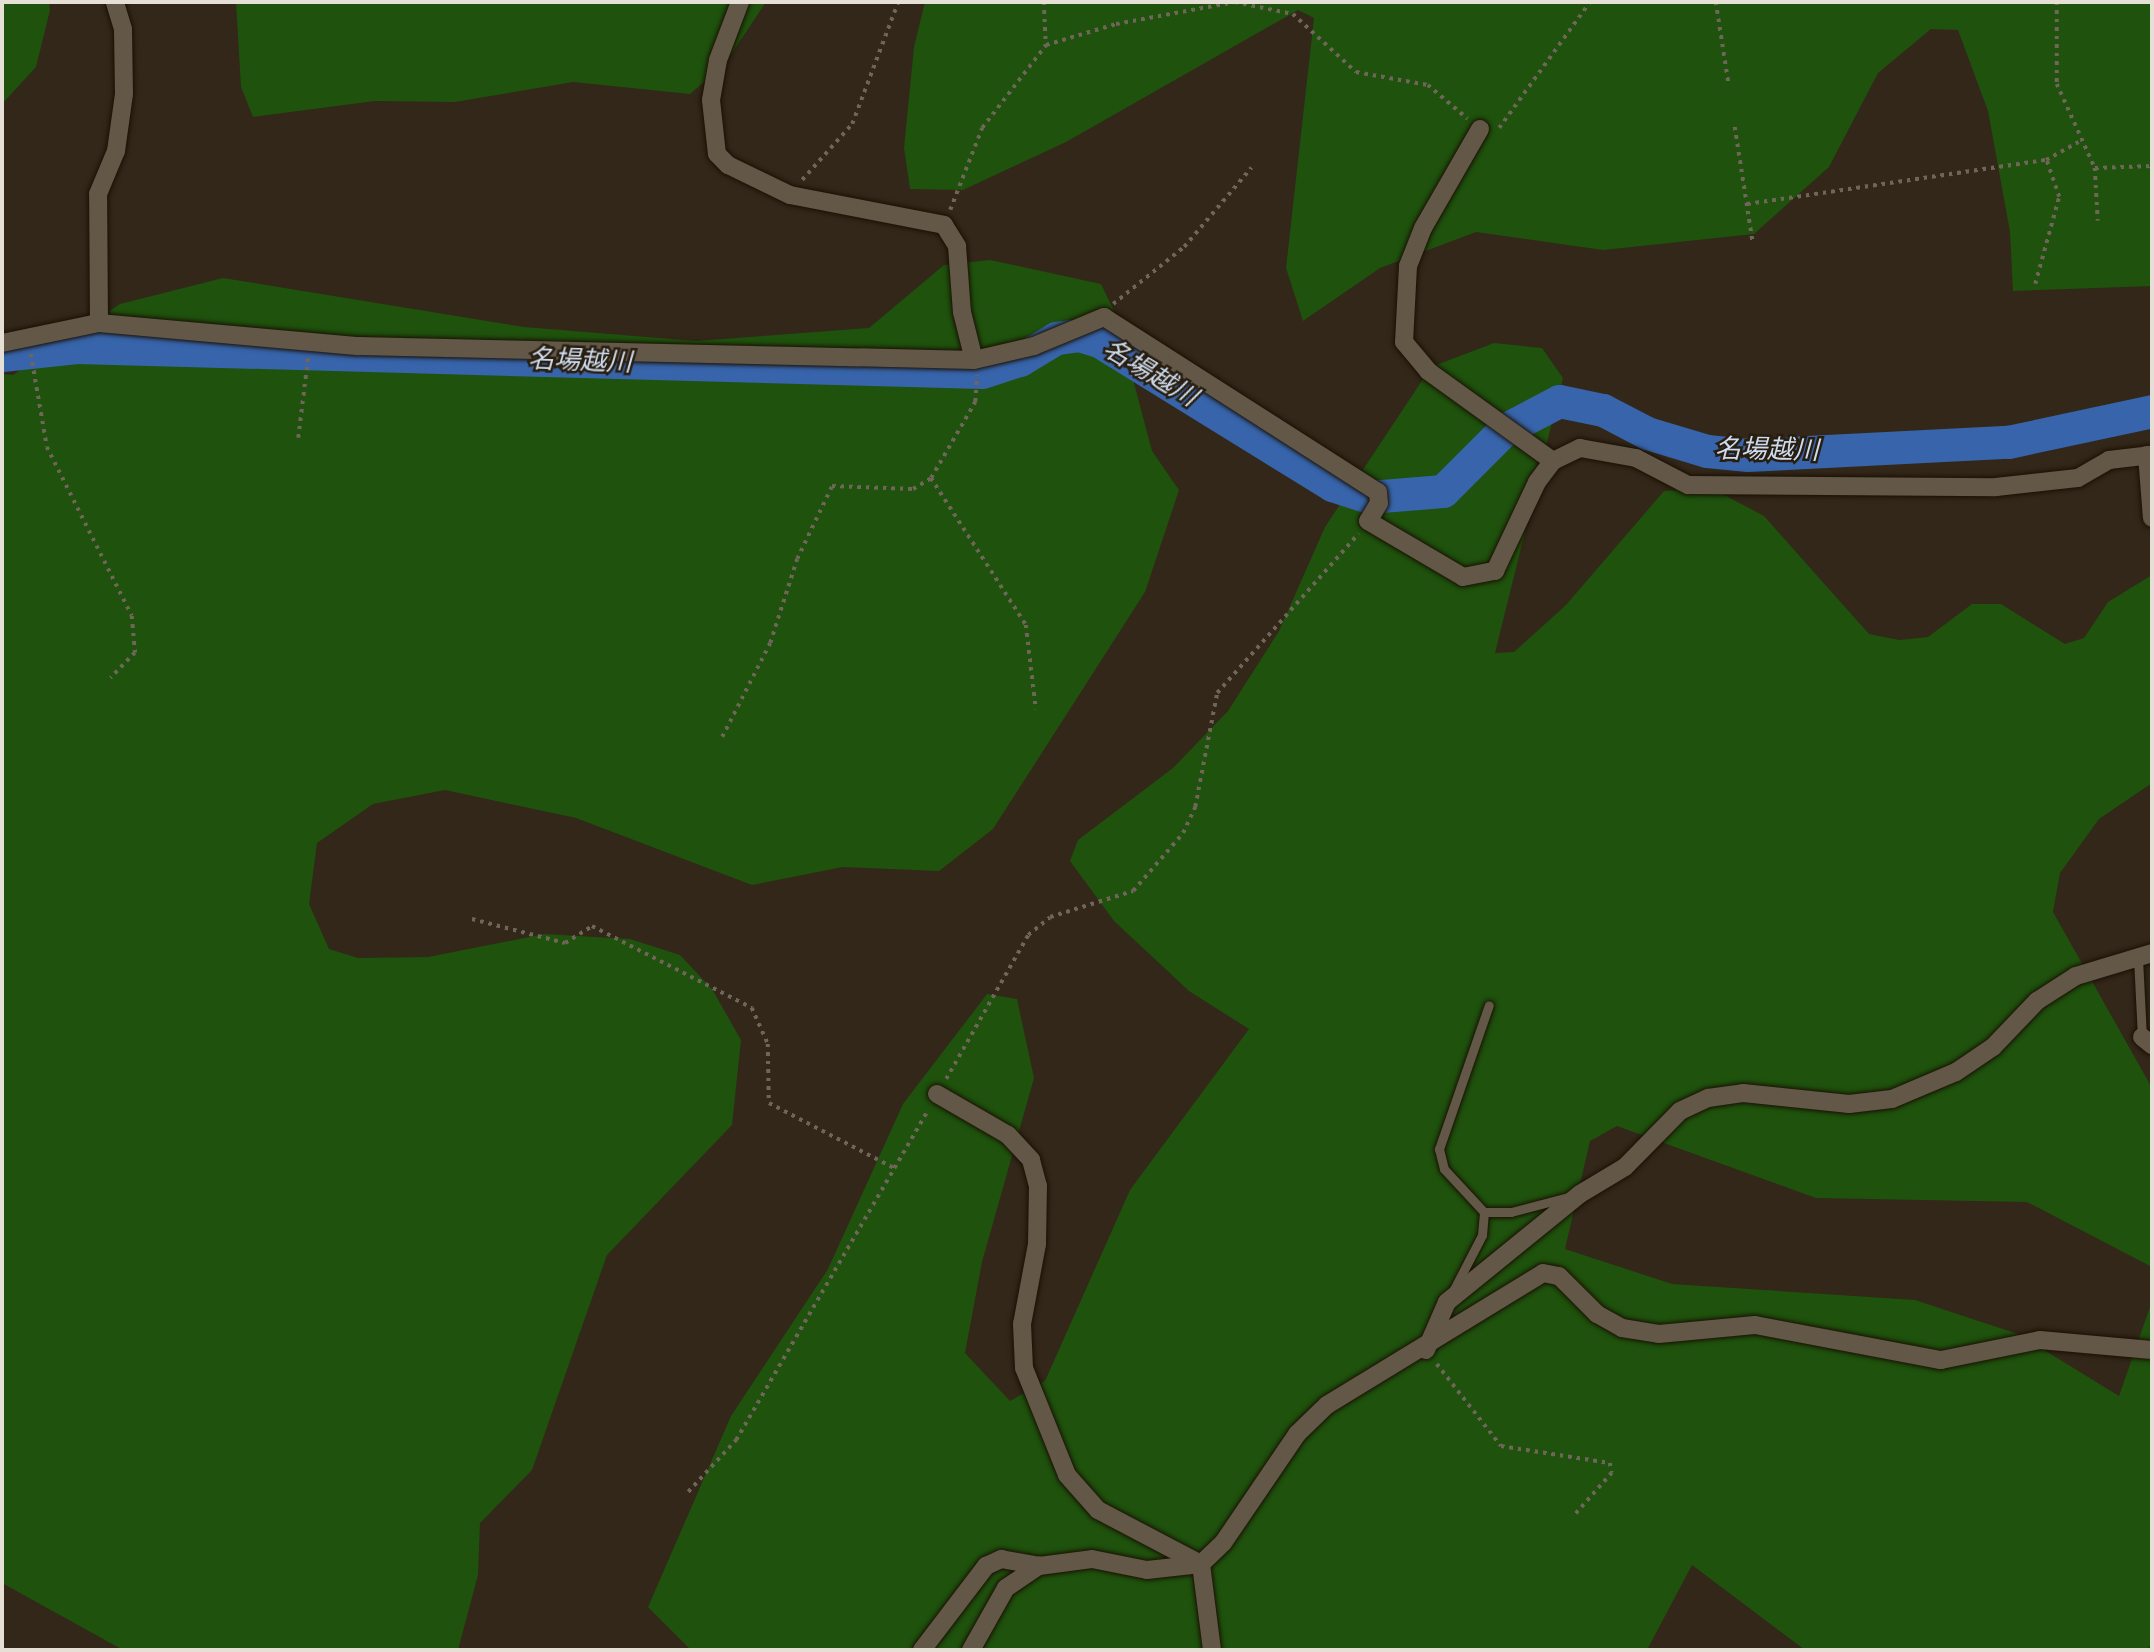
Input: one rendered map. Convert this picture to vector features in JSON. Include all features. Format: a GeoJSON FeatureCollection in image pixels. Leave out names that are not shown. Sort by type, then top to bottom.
{"type":"FeatureCollection","features":[{"type":"Feature","properties":{"kind":"street"},"geometry":{"type":"LineString","coordinates":[[99,323],[98,194],[116,151],[124,94],[123,29],[115,2]]}},
{"type":"Feature","properties":{"kind":"street"},"geometry":{"type":"LineString","coordinates":[[740,2],[718,60],[710,138],[728,166],[790,195],[944,225],[957,246],[962,313],[974,360]]}},
{"type":"Feature","properties":{"kind":"street"},"geometry":{"type":"LineString","coordinates":[[1480,129],[1423,228],[1408,267],[1404,342],[1428,371],[1553,461]]}},
{"type":"Feature","properties":{"kind":"street"},"geometry":{"type":"LineString","coordinates":[[2,343],[99,323],[359,346],[974,360],[1034,346],[1104,317],[1378,492],[1373,513],[1448,572],[1479,577],[1506,556],[1537,482],[1553,461],[1580,448],[1604,449],[1688,485],[1996,487],[2078,478],[2109,460],[2150,455],[2152,518]]}},
{"type":"Feature","properties":{"kind":"street"},"geometry":{"type":"LineString","coordinates":[[1426,1350],[1447,1302],[1580,1194],[1625,1167],[1680,1111],[1708,1098],[1743,1093],[1849,1104],[1892,1099],[1956,1072],[1993,1047],[2037,1001],[2076,976],[2145,956]]}},
{"type":"Feature","properties":{"kind":"street"},"geometry":{"type":"LineString","coordinates":[[937,1094],[1008,1135],[1031,1160],[1038,1186],[1037,1244],[1022,1324],[1024,1368],[1067,1475],[1098,1510],[1200,1564]]}},
{"type":"Feature","properties":{"kind":"street"},"geometry":{"type":"LineString","coordinates":[[922,1650],[986,1566],[1001,1559],[1039,1566],[1092,1559],[1147,1570],[1200,1564],[1223,1543],[1297,1434],[1327,1405],[1426,1350],[1513,1286],[1543,1273],[1559,1276],[1597,1314],[1622,1328],[1659,1334],[1755,1325],[1941,1360],[2040,1340],[2152,1350]]}},
{"type":"Feature","properties":{"kind":"street"},"geometry":{"type":"LineString","coordinates":[[1200,1564],[1212,1650]]}},
{"type":"Feature","properties":{"kind":"street"},"geometry":{"type":"LineString","coordinates":[[971,1650],[1006,1588],[1039,1566]]}},
{"type":"Feature","properties":{"kind":"lane"},"geometry":{"type":"LineString","coordinates":[[2145,956],[2147,1041]]}},
{"type":"Feature","properties":{"kind":"lane"},"geometry":{"type":"LineString","coordinates":[[1489,1005],[1439,1149],[1444,1169],[1484,1212],[1511,1212],[1580,1194]]}},
{"type":"Feature","properties":{"kind":"lane"},"geometry":{"type":"LineString","coordinates":[[1447,1302],[1482,1235],[1484,1212]]}},
{"type":"Feature","properties":{"kind":"path"},"geometry":{"type":"LineString","coordinates":[[790,195],[852,124],[898,2]]}},
{"type":"Feature","properties":{"kind":"path"},"geometry":{"type":"LineString","coordinates":[[1044,2],[1046,46]]}},
{"type":"Feature","properties":{"kind":"path"},"geometry":{"type":"LineString","coordinates":[[944,225],[982,128],[1046,46],[1116,24],[1235,2],[1293,14],[1356,72],[1428,85],[1480,129],[1497,131],[1590,2]]}},
{"type":"Feature","properties":{"kind":"path"},"geometry":{"type":"LineString","coordinates":[[1716,2],[1729,86]]}},
{"type":"Feature","properties":{"kind":"path"},"geometry":{"type":"LineString","coordinates":[[2057,2],[2057,84],[2078,142],[2095,168],[2098,220]]}},
{"type":"Feature","properties":{"kind":"path"},"geometry":{"type":"LineString","coordinates":[[1735,127],[1753,243]]}},
{"type":"Feature","properties":{"kind":"path"},"geometry":{"type":"LineString","coordinates":[[1747,204],[2046,160],[2078,142]]}},
{"type":"Feature","properties":{"kind":"path"},"geometry":{"type":"LineString","coordinates":[[2035,284],[2059,197],[2046,160]]}},
{"type":"Feature","properties":{"kind":"path"},"geometry":{"type":"LineString","coordinates":[[2095,168],[2152,166]]}},
{"type":"Feature","properties":{"kind":"path"},"geometry":{"type":"LineString","coordinates":[[1104,317],[1116,298],[1184,247],[1251,168]]}},
{"type":"Feature","properties":{"kind":"path"},"geometry":{"type":"LineString","coordinates":[[29,338],[47,447],[132,616],[135,653],[111,678]]}},
{"type":"Feature","properties":{"kind":"path"},"geometry":{"type":"LineString","coordinates":[[298,439],[307,364]]}},
{"type":"Feature","properties":{"kind":"path"},"geometry":{"type":"LineString","coordinates":[[722,737],[770,643],[797,559],[832,486],[914,489],[931,478],[975,402],[978,381]]}},
{"type":"Feature","properties":{"kind":"path"},"geometry":{"type":"LineString","coordinates":[[931,478],[1026,625],[1036,709]]}},
{"type":"Feature","properties":{"kind":"path"},"geometry":{"type":"LineString","coordinates":[[688,1492],[736,1440],[1027,935],[1050,916],[1133,891],[1183,833],[1195,807],[1217,693],[1373,513]]}},
{"type":"Feature","properties":{"kind":"path"},"geometry":{"type":"LineString","coordinates":[[472,919],[565,943],[592,926],[752,1008],[768,1044],[769,1102],[894,1168]]}},
{"type":"Feature","properties":{"kind":"path"},"geometry":{"type":"LineString","coordinates":[[1426,1350],[1501,1446],[1610,1463],[1612,1474],[1574,1516]]}},
{"type":"Feature","properties":{"kind":"green space"},"geometry":{"type":"Polygon","coordinates":[[[2,2],[49,2],[50,10],[36,67],[2,104],[2,2]]]}},
{"type":"Feature","properties":{"kind":"green space"},"geometry":{"type":"Polygon","coordinates":[[[236,2],[766,2],[724,65],[690,94],[573,82],[455,102],[375,101],[253,117],[241,87],[236,2]]]}},
{"type":"Feature","properties":{"kind":"green space"},"geometry":{"type":"Polygon","coordinates":[[[925,2],[2152,2],[2152,286],[2013,291],[2010,232],[1988,111],[1958,30],[1931,29],[1878,73],[1829,167],[1754,234],[1603,250],[1476,232],[1380,268],[1303,321],[1286,268],[1314,18],[1298,10],[1066,142],[963,190],[910,189],[904,148],[914,47],[925,2]]]}},
{"type":"Feature","properties":{"kind":"green space"},"geometry":{"type":"Polygon","coordinates":[[[990,260],[1101,284],[1116,315],[1152,451],[1179,490],[1145,592],[993,829],[939,871],[843,867],[752,885],[576,818],[445,790],[373,804],[317,843],[309,904],[329,949],[358,958],[428,957],[544,934],[630,939],[680,955],[712,989],[741,1040],[732,1125],[607,1255],[532,1470],[480,1523],[478,1575],[458,1650],[123,1650],[2,1583],[2,374],[13,375],[120,304],[223,278],[524,327],[696,341],[869,328],[944,265],[990,260]]]}},
{"type":"Feature","properties":{"kind":"green space"},"geometry":{"type":"Polygon","coordinates":[[[1494,343],[1542,348],[1563,378],[1495,653],[1514,652],[1566,605],[1664,491],[1711,488],[1764,516],[1869,634],[1899,640],[1928,637],[1972,604],[2001,604],[2065,644],[2084,638],[2108,602],[2152,575],[2152,783],[2099,819],[2060,873],[2053,912],[2152,1088],[2152,1267],[2027,1202],[1816,1198],[1617,1126],[1590,1141],[1565,1249],[1672,1284],[1915,1300],[2018,1334],[2119,1396],[2152,1301],[2152,1644],[2146,1650],[1805,1650],[1692,1565],[1647,1650],[691,1650],[648,1607],[731,1416],[828,1269],[903,1104],[987,994],[1017,999],[1034,1078],[982,1262],[965,1353],[1010,1401],[1045,1381],[1130,1190],[1249,1029],[1189,991],[1114,921],[1070,861],[1078,840],[1173,768],[1228,711],[1279,631],[1325,527],[1431,367],[1494,343]]]}},
{"type":"Feature","properties":{"kind":"waterway","name":"名場越川"},"geometry":{"type":"LineString","coordinates":[[2,355],[77,347],[982,372],[1020,360],[1056,338],[1079,335],[1099,341],[1332,485],[1369,497],[1443,491],[1504,430],[1559,401],[1603,410],[1647,433],[1707,451],[1748,455],[2008,442],[2152,411]]}}]}
